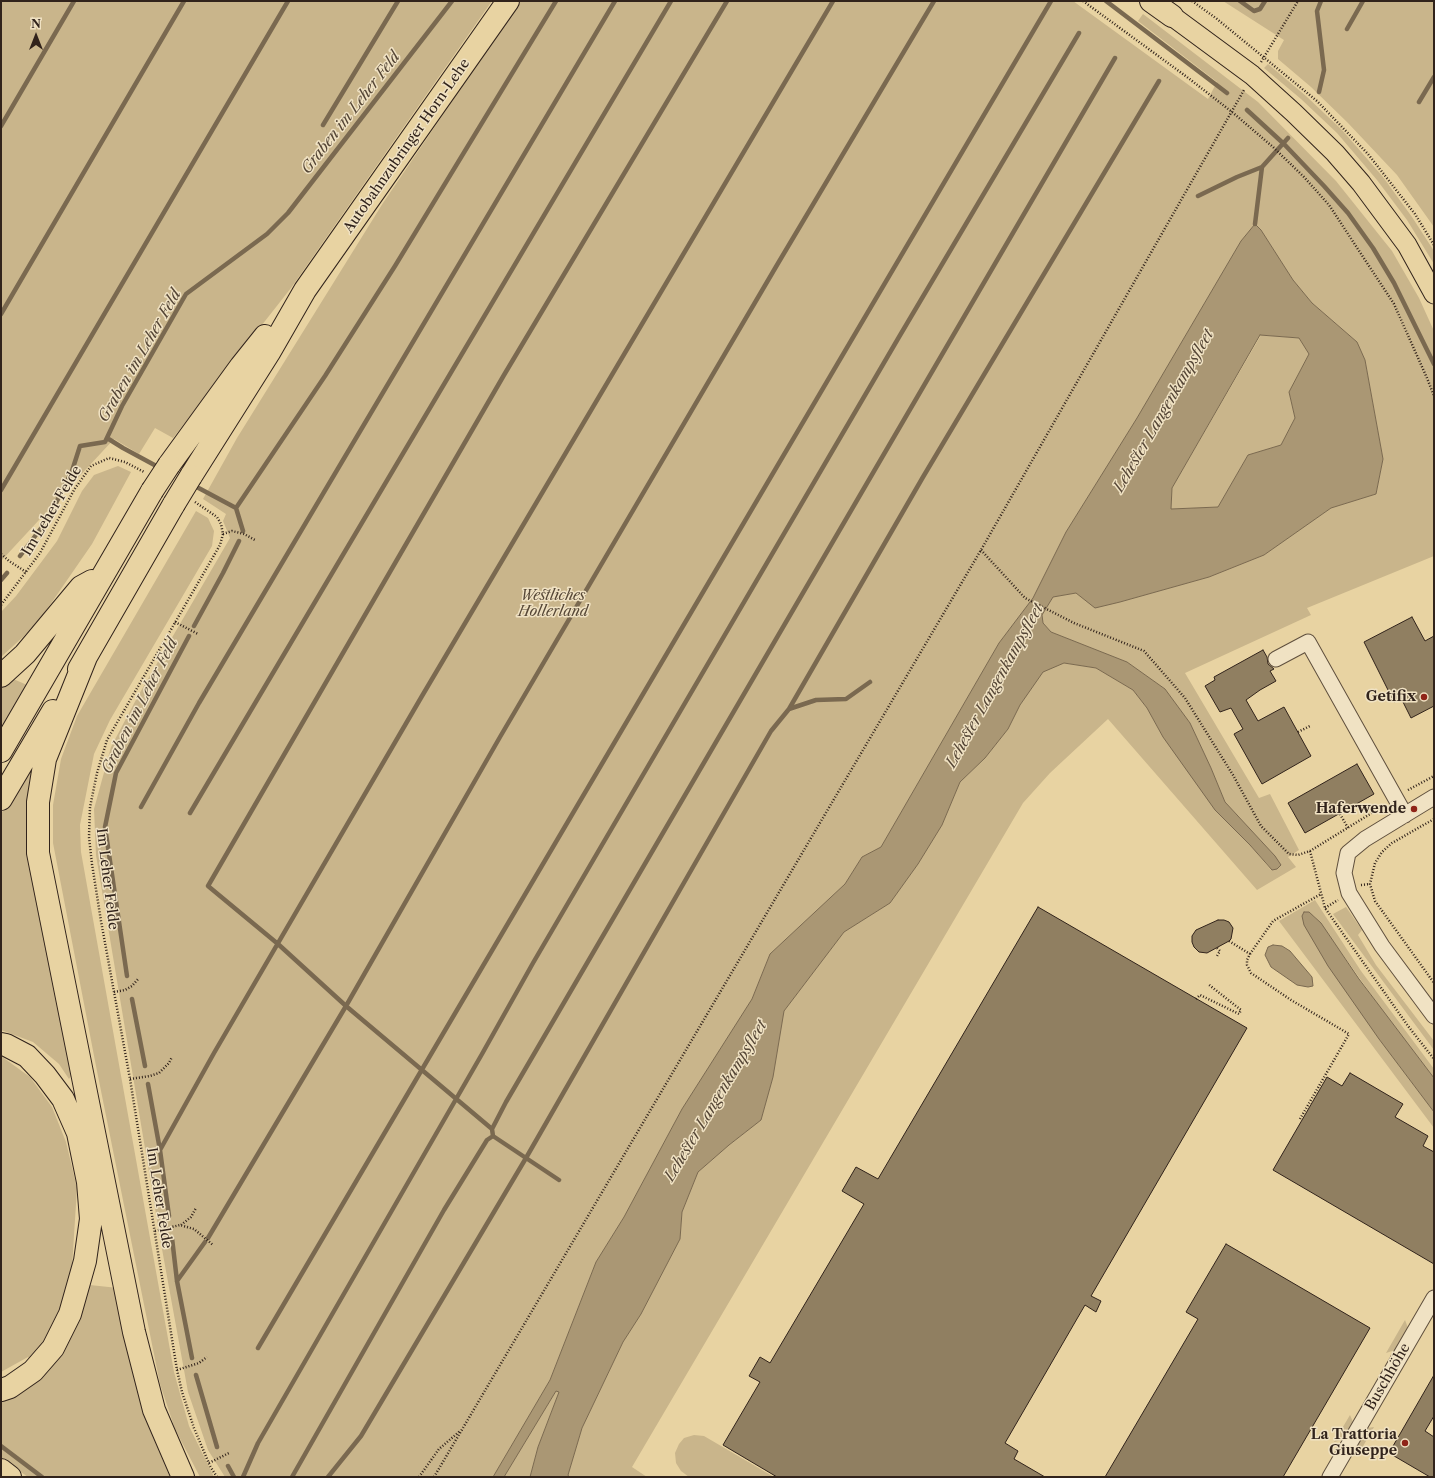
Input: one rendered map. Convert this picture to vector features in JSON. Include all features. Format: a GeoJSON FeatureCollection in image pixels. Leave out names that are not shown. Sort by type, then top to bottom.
{"type":"FeatureCollection","features":[{"type":"Feature","properties":{"kind":"highway","name":"Autobahnzubringer Horn-Lehe"},"geometry":{"type":"LineString","coordinates":[[305,290],[508,1]]}},
{"type":"Feature","properties":{"kind":"highway"},"geometry":{"type":"LineString","coordinates":[[1150,1],[1172,16]]}},
{"type":"Feature","properties":{"kind":"highway"},"geometry":{"type":"LineString","coordinates":[[1,751],[101,578],[149,482],[169,465],[241,366],[305,290]]}},
{"type":"Feature","properties":{"kind":"highway"},"geometry":{"type":"LineString","coordinates":[[1,799],[86,657],[182,502],[191,476],[270,351],[305,290]]}},
{"type":"Feature","properties":{"kind":"highway"},"geometry":{"type":"LineString","coordinates":[[1,676],[25,654],[80,586],[101,578]]}},
{"type":"Feature","properties":{"kind":"highway"},"geometry":{"type":"LineString","coordinates":[[86,657],[45,759],[38,802],[38,853],[134,1332],[154,1410],[183,1477]]}},
{"type":"Feature","properties":{"kind":"highway"},"geometry":{"type":"LineString","coordinates":[[1,1044],[27,1056],[45,1075],[63,1099],[78,1133],[88,1182],[91,1219],[85,1261],[70,1314],[53,1348],[32,1371],[10,1387],[1,1390]]}},
{"type":"Feature","properties":{"kind":"highway"},"geometry":{"type":"LineString","coordinates":[[1,1470],[10,1477]]}},
{"type":"Feature","properties":{"kind":"main road"},"geometry":{"type":"LineString","coordinates":[[1172,16],[1252,75],[1335,153],[1361,183],[1407,245],[1434,294]]}},
{"type":"Feature","properties":{"kind":"street"},"geometry":{"type":"LineString","coordinates":[[1276,659],[1308,642],[1405,815]]}},
{"type":"Feature","properties":{"kind":"street"},"geometry":{"type":"LineString","coordinates":[[1434,797],[1365,838],[1348,853],[1344,873],[1349,893],[1382,946],[1434,1016]]}},
{"type":"Feature","properties":{"kind":"street","name":"Buschhöhe"},"geometry":{"type":"LineString","coordinates":[[1330,1477],[1434,1298]]}},
{"type":"Feature","properties":{"kind":"path"},"geometry":{"type":"LineString","coordinates":[[1083,1],[1232,112],[1304,177],[1329,205],[1394,304],[1434,396]]}},
{"type":"Feature","properties":{"kind":"path"},"geometry":{"type":"LineString","coordinates":[[1192,1],[1217,19],[1317,100],[1368,154],[1415,214],[1434,245]]}},
{"type":"Feature","properties":{"kind":"path"},"geometry":{"type":"LineString","coordinates":[[1264,57],[1298,1]]}},
{"type":"Feature","properties":{"kind":"path"},"geometry":{"type":"LineString","coordinates":[[434,1477],[981,550],[1232,112]]}},
{"type":"Feature","properties":{"kind":"path","name":"Im Leher Felde"},"geometry":{"type":"LineString","coordinates":[[1,605],[40,553],[74,490],[91,466],[109,458],[125,462],[149,482]]}},
{"type":"Feature","properties":{"kind":"path"},"geometry":{"type":"LineString","coordinates":[[182,502],[209,510],[217,517],[221,524],[223,534],[232,531],[244,534],[256,540]]}},
{"type":"Feature","properties":{"kind":"path","name":"Im Leher Felde"},"geometry":{"type":"LineString","coordinates":[[217,1477],[209,1463],[194,1428],[182,1392],[177,1370],[130,1079],[92,864],[89,837],[90,807],[97,773],[107,740],[220,544],[223,534]]}},
{"type":"Feature","properties":{"kind":"path"},"geometry":{"type":"LineString","coordinates":[[981,550],[1025,598],[1074,623],[1144,652],[1185,698],[1233,775],[1261,826],[1289,854],[1298,855],[1310,851],[1434,776]]}},
{"type":"Feature","properties":{"kind":"path"},"geometry":{"type":"LineString","coordinates":[[1,554],[26,572]]}},
{"type":"Feature","properties":{"kind":"path"},"geometry":{"type":"LineString","coordinates":[[175,622],[198,634]]}},
{"type":"Feature","properties":{"kind":"path"},"geometry":{"type":"LineString","coordinates":[[1298,732],[1310,726]]}},
{"type":"Feature","properties":{"kind":"path"},"geometry":{"type":"LineString","coordinates":[[1340,814],[1348,828]]}},
{"type":"Feature","properties":{"kind":"path"},"geometry":{"type":"LineString","coordinates":[[1434,819],[1392,843],[1382,852],[1375,863],[1370,884],[1375,901],[1434,983]]}},
{"type":"Feature","properties":{"kind":"path"},"geometry":{"type":"LineString","coordinates":[[1310,851],[1325,908],[1408,1026],[1434,1059]]}},
{"type":"Feature","properties":{"kind":"path"},"geometry":{"type":"LineString","coordinates":[[1300,1119],[1349,1034],[1285,996],[1251,973],[1247,965],[1247,960],[1274,920],[1321,894]]}},
{"type":"Feature","properties":{"kind":"path"},"geometry":{"type":"LineString","coordinates":[[1229,941],[1250,954]]}},
{"type":"Feature","properties":{"kind":"path"},"geometry":{"type":"LineString","coordinates":[[1217,948],[1220,951],[1217,956]]}},
{"type":"Feature","properties":{"kind":"path"},"geometry":{"type":"LineString","coordinates":[[114,992],[125,990],[132,986],[138,978]]}},
{"type":"Feature","properties":{"kind":"path"},"geometry":{"type":"LineString","coordinates":[[1196,999],[1200,995],[1239,1014],[1241,1010],[1208,984]]}},
{"type":"Feature","properties":{"kind":"path"},"geometry":{"type":"LineString","coordinates":[[130,1079],[159,1073],[169,1063],[172,1057]]}},
{"type":"Feature","properties":{"kind":"path"},"geometry":{"type":"LineString","coordinates":[[155,1231],[180,1225],[191,1217],[196,1208]]}},
{"type":"Feature","properties":{"kind":"path"},"geometry":{"type":"LineString","coordinates":[[180,1225],[194,1229],[212,1245]]}},
{"type":"Feature","properties":{"kind":"path"},"geometry":{"type":"LineString","coordinates":[[177,1370],[199,1362],[207,1357]]}},
{"type":"Feature","properties":{"kind":"path"},"geometry":{"type":"LineString","coordinates":[[418,1477],[439,1449],[462,1429]]}},
{"type":"Feature","properties":{"kind":"path"},"geometry":{"type":"LineString","coordinates":[[209,1463],[229,1453]]}},
{"type":"Feature","properties":{"kind":"green space"},"geometry":{"type":"Polygon","coordinates":[[[1,1],[492,1],[291,288],[173,438],[155,428],[139,454],[114,439],[1,561],[1,1]]]}},
{"type":"Feature","properties":{"kind":"green space","name":"Westliches Hollerland"},"geometry":{"type":"Polygon","coordinates":[[[520,1],[1073,1],[1208,99],[1217,82],[1138,21],[1143,14],[1258,102],[1336,181],[1392,251],[1419,298],[1434,331],[1434,556],[1307,608],[1311,615],[1185,673],[1259,798],[1270,794],[1299,850],[1288,857],[1296,867],[1257,890],[1108,719],[1050,773],[1023,803],[632,1467],[647,1477],[569,1477],[568,1475],[582,1428],[623,1342],[641,1314],[680,1239],[682,1212],[698,1172],[761,1120],[773,1077],[784,1011],[844,932],[890,903],[918,864],[942,825],[960,782],[985,758],[1008,729],[1020,705],[1043,671],[1064,663],[1096,668],[1133,690],[1147,708],[1163,737],[1271,870],[1275,856],[1225,802],[1190,723],[1165,689],[1127,662],[1051,632],[1043,623],[1042,615],[1053,597],[1076,593],[1095,607],[1120,602],[1209,577],[1264,555],[1331,508],[1376,494],[1383,459],[1365,360],[1357,342],[1312,303],[1293,280],[1261,230],[1255,224],[1241,241],[1137,418],[1066,532],[1033,598],[999,643],[881,847],[862,857],[845,884],[770,954],[752,999],[682,1109],[624,1217],[596,1262],[550,1380],[493,1477],[225,1477],[208,1450],[188,1392],[160,1238],[96,855],[94,809],[111,747],[138,696],[230,538],[223,521],[226,514],[203,499],[237,438],[383,203],[520,1]]]}},
{"type":"Feature","properties":{"kind":"green space"},"geometry":{"type":"Polygon","coordinates":[[[1223,1],[1434,1],[1434,227],[1397,175],[1348,123],[1311,87],[1278,59],[1278,51],[1284,40],[1223,1]]]}},
{"type":"Feature","properties":{"kind":"green space"},"geometry":{"type":"Polygon","coordinates":[[[1268,64],[1306,96],[1342,130],[1383,177],[1434,251],[1434,264],[1407,220],[1377,180],[1337,133],[1301,99],[1264,68],[1268,64]]]}},
{"type":"Feature","properties":{"kind":"green space"},"geometry":{"type":"Polygon","coordinates":[[[1261,335],[1299,338],[1309,354],[1289,392],[1295,418],[1281,445],[1248,455],[1218,507],[1171,509],[1172,488],[1261,335]]]}},
{"type":"Feature","properties":{"kind":"green space"},"geometry":{"type":"Polygon","coordinates":[[[118,466],[131,472],[92,544],[43,615],[23,637],[1,657],[1,612],[16,596],[57,541],[82,491],[94,475],[118,466]]]}},
{"type":"Feature","properties":{"kind":"green space"},"geometry":{"type":"Polygon","coordinates":[[[196,511],[208,518],[214,531],[212,546],[110,720],[94,754],[80,825],[81,852],[174,1372],[189,1426],[214,1477],[200,1477],[175,1429],[160,1384],[53,843],[53,805],[61,759],[77,716],[196,511]]]}},
{"type":"Feature","properties":{"kind":"green space"},"geometry":{"type":"Polygon","coordinates":[[[11,678],[27,685],[1,732],[1,686],[11,678]]]}},
{"type":"Feature","properties":{"kind":"green space"},"geometry":{"type":"Polygon","coordinates":[[[44,740],[35,786],[74,1072],[69,1079],[59,1064],[33,1042],[1,1030],[1,814],[44,740]]]}},
{"type":"Feature","properties":{"kind":"green space"},"geometry":{"type":"Polygon","coordinates":[[[1315,900],[1361,971],[1434,1069],[1434,1078],[1313,915],[1379,1039],[1434,1112],[1434,1128],[1279,921],[1315,900]]]}},
{"type":"Feature","properties":{"kind":"green space"},"geometry":{"type":"Polygon","coordinates":[[[1346,907],[1362,930],[1358,935],[1376,965],[1434,1041],[1434,1050],[1333,914],[1346,907]]]}},
{"type":"Feature","properties":{"kind":"green space"},"geometry":{"type":"Polygon","coordinates":[[[1,1056],[30,1077],[52,1107],[66,1142],[77,1188],[71,1283],[118,1288],[172,1477],[28,1477],[1,1458],[1,1397],[39,1375],[28,1357],[1,1372],[1,1056]]]}},
{"type":"Feature","properties":{"kind":"green space"},"geometry":{"type":"Polygon","coordinates":[[[1405,1320],[1408,1328],[1395,1350],[1386,1353],[1405,1320]]]}},
{"type":"Feature","properties":{"kind":"green space"},"geometry":{"type":"Polygon","coordinates":[[[556,1391],[559,1392],[538,1447],[530,1477],[504,1477],[556,1391]]]}},
{"type":"Feature","properties":{"kind":"green space"},"geometry":{"type":"Polygon","coordinates":[[[1350,1415],[1353,1422],[1342,1440],[1334,1442],[1350,1415]]]}},
{"type":"Feature","properties":{"kind":"green space"},"geometry":{"type":"Polygon","coordinates":[[[1374,1427],[1358,1455],[1356,1447],[1367,1428],[1374,1427]]]}},
{"type":"Feature","properties":{"kind":"green space"},"geometry":{"type":"Polygon","coordinates":[[[694,1435],[704,1436],[774,1477],[689,1477],[681,1471],[676,1463],[675,1453],[679,1444],[684,1438],[694,1435]]]}},
{"type":"Feature","properties":{"kind":"water"},"geometry":{"type":"Polygon","coordinates":[[[1255,224],[1261,230],[1293,280],[1312,303],[1357,342],[1365,360],[1383,459],[1376,494],[1331,508],[1264,555],[1209,577],[1095,608],[1076,593],[1053,597],[1042,615],[1043,623],[1051,632],[1127,662],[1165,689],[1190,723],[1225,802],[1275,856],[1281,865],[1277,869],[1272,870],[1250,845],[1215,810],[1163,737],[1147,708],[1133,690],[1096,668],[1064,663],[1043,672],[1020,705],[1008,729],[985,758],[960,782],[942,825],[918,864],[890,903],[844,932],[784,1011],[773,1077],[761,1120],[698,1172],[682,1212],[680,1239],[641,1314],[623,1342],[582,1428],[568,1475],[569,1477],[530,1477],[538,1447],[559,1392],[556,1391],[504,1477],[493,1477],[550,1380],[596,1262],[624,1217],[682,1109],[752,999],[770,954],[845,884],[862,857],[881,847],[999,643],[1033,598],[1066,532],[1137,418],[1241,241],[1255,224]],[[1260,335],[1172,488],[1171,509],[1218,507],[1248,455],[1281,445],[1295,418],[1289,392],[1309,354],[1299,338],[1260,335]]]}},
{"type":"Feature","properties":{"kind":"water"},"geometry":{"type":"Polygon","coordinates":[[[1304,912],[1309,912],[1321,923],[1359,979],[1434,1078],[1434,1112],[1379,1039],[1328,966],[1304,925],[1302,916],[1304,912]]]}},
{"type":"Feature","properties":{"kind":"water"},"geometry":{"type":"Polygon","coordinates":[[[1273,945],[1282,946],[1290,951],[1312,977],[1313,986],[1308,987],[1297,985],[1271,967],[1265,955],[1268,947],[1273,945]]]}},
{"type":"Feature","properties":{"kind":"building"},"geometry":{"type":"Polygon","coordinates":[[[1412,617],[1425,641],[1434,636],[1434,706],[1411,718],[1401,698],[1394,702],[1364,642],[1412,617]]]}},
{"type":"Feature","properties":{"kind":"building"},"geometry":{"type":"Polygon","coordinates":[[[1263,650],[1267,657],[1268,664],[1274,669],[1270,671],[1276,681],[1246,700],[1258,721],[1284,707],[1311,756],[1262,784],[1234,734],[1243,729],[1231,708],[1220,712],[1205,686],[1215,680],[1214,677],[1263,650]]]}},
{"type":"Feature","properties":{"kind":"building"},"geometry":{"type":"Polygon","coordinates":[[[1357,764],[1374,794],[1305,833],[1288,803],[1357,764]]]}},
{"type":"Feature","properties":{"kind":"building"},"geometry":{"type":"Polygon","coordinates":[[[1038,907],[1247,1028],[1091,1296],[1101,1301],[1096,1312],[1085,1305],[1005,1443],[1018,1451],[1014,1459],[1045,1477],[777,1477],[723,1445],[760,1382],[749,1376],[760,1357],[770,1363],[864,1204],[842,1191],[856,1167],[878,1179],[1038,907]]]}},
{"type":"Feature","properties":{"kind":"building"},"geometry":{"type":"Polygon","coordinates":[[[1218,920],[1229,922],[1233,928],[1231,939],[1207,953],[1199,952],[1194,947],[1192,936],[1196,930],[1218,920]]]}},
{"type":"Feature","properties":{"kind":"building"},"geometry":{"type":"Polygon","coordinates":[[[1350,1073],[1403,1104],[1395,1117],[1428,1136],[1423,1146],[1434,1152],[1434,1264],[1273,1170],[1327,1077],[1342,1086],[1350,1073]]]}},
{"type":"Feature","properties":{"kind":"building"},"geometry":{"type":"Polygon","coordinates":[[[1226,1244],[1370,1328],[1283,1477],[1105,1477],[1198,1319],[1186,1312],[1226,1244]]]}},
{"type":"Feature","properties":{"kind":"building"},"geometry":{"type":"Polygon","coordinates":[[[1434,1375],[1434,1416],[1425,1431],[1434,1437],[1434,1477],[1430,1477],[1389,1453],[1434,1375]]]}},
{"type":"Feature","properties":{"kind":"waterway"},"geometry":{"type":"LineString","coordinates":[[1,126],[74,1]]}},
{"type":"Feature","properties":{"kind":"waterway"},"geometry":{"type":"LineString","coordinates":[[1,314],[184,1]]}},
{"type":"Feature","properties":{"kind":"waterway"},"geometry":{"type":"LineString","coordinates":[[1,490],[288,1]]}},
{"type":"Feature","properties":{"kind":"waterway"},"geometry":{"type":"LineString","coordinates":[[323,125],[398,1]]}},
{"type":"Feature","properties":{"kind":"waterway","name":"Graben im Leher Feld"},"geometry":{"type":"LineString","coordinates":[[20,556],[48,519],[72,471],[80,446],[105,442],[122,406],[186,294],[267,234],[288,213],[452,1]]}},
{"type":"Feature","properties":{"kind":"waterway"},"geometry":{"type":"LineString","coordinates":[[236,508],[325,376],[395,266],[556,1]]}},
{"type":"Feature","properties":{"kind":"waterway"},"geometry":{"type":"LineString","coordinates":[[141,807],[199,703],[615,1]]}},
{"type":"Feature","properties":{"kind":"waterway"},"geometry":{"type":"LineString","coordinates":[[190,813],[671,1]]}},
{"type":"Feature","properties":{"kind":"waterway"},"geometry":{"type":"LineString","coordinates":[[559,1180],[493,1136],[492,1129],[346,1006],[278,944],[208,886],[504,375],[727,1]]}},
{"type":"Feature","properties":{"kind":"waterway"},"geometry":{"type":"LineString","coordinates":[[160,1150],[214,1053],[422,696],[833,1]]}},
{"type":"Feature","properties":{"kind":"waterway"},"geometry":{"type":"LineString","coordinates":[[208,1238],[346,1006],[500,737],[777,265],[934,1]]}},
{"type":"Feature","properties":{"kind":"waterway"},"geometry":{"type":"LineString","coordinates":[[258,1348],[1051,1]]}},
{"type":"Feature","properties":{"kind":"waterway"},"geometry":{"type":"LineString","coordinates":[[1106,1],[1227,93]]}},
{"type":"Feature","properties":{"kind":"waterway","name":"Graben im Leher Feld"},"geometry":{"type":"LineString","coordinates":[[1240,1],[1254,11],[1260,9],[1265,1]]}},
{"type":"Feature","properties":{"kind":"waterway"},"geometry":{"type":"LineString","coordinates":[[1319,92],[1324,70],[1317,11],[1321,1]]}},
{"type":"Feature","properties":{"kind":"waterway"},"geometry":{"type":"LineString","coordinates":[[1347,29],[1363,1]]}},
{"type":"Feature","properties":{"kind":"waterway"},"geometry":{"type":"LineString","coordinates":[[243,1477],[258,1443],[533,963],[899,337],[1079,33]]}},
{"type":"Feature","properties":{"kind":"waterway"},"geometry":{"type":"LineString","coordinates":[[492,1129],[506,1102],[1115,58]]}},
{"type":"Feature","properties":{"kind":"waterway"},"geometry":{"type":"LineString","coordinates":[[1419,102],[1434,77]]}},
{"type":"Feature","properties":{"kind":"waterway"},"geometry":{"type":"LineString","coordinates":[[789,709],[923,477],[1159,81]]}},
{"type":"Feature","properties":{"kind":"waterway","name":"Lehester Langenkampsfleet"},"geometry":{"type":"LineString","coordinates":[[1247,110],[1284,144],[1348,213],[1373,248],[1394,283],[1434,364]]}},
{"type":"Feature","properties":{"kind":"waterway","name":"Lehester Langenkampsfleet"},"geometry":{"type":"LineString","coordinates":[[1255,224],[1262,167],[1288,138]]}},
{"type":"Feature","properties":{"kind":"waterway"},"geometry":{"type":"LineString","coordinates":[[1198,196],[1237,177],[1262,167]]}},
{"type":"Feature","properties":{"kind":"waterway","name":"Graben im Leher Feld"},"geometry":{"type":"LineString","coordinates":[[107,438],[160,468]]}},
{"type":"Feature","properties":{"kind":"waterway","name":"Graben im Leher Feld"},"geometry":{"type":"LineString","coordinates":[[193,485],[236,508],[243,531]]}},
{"type":"Feature","properties":{"kind":"waterway","name":"Graben im Leher Feld"},"geometry":{"type":"LineString","coordinates":[[194,626],[239,541]]}},
{"type":"Feature","properties":{"kind":"waterway"},"geometry":{"type":"LineString","coordinates":[[1,580],[7,573]]}},
{"type":"Feature","properties":{"kind":"waterway","name":"Graben im Leher Feld"},"geometry":{"type":"LineString","coordinates":[[127,976],[105,827],[116,773],[189,636]]}},
{"type":"Feature","properties":{"kind":"waterway"},"geometry":{"type":"LineString","coordinates":[[328,1477],[361,1436],[526,1158],[771,731],[789,709],[816,700],[846,699],[870,682]]}},
{"type":"Feature","properties":{"kind":"waterway","name":"Graben im Leher Feld"},"geometry":{"type":"LineString","coordinates":[[132,999],[145,1066]]}},
{"type":"Feature","properties":{"kind":"waterway","name":"Graben im Leher Feld"},"geometry":{"type":"LineString","coordinates":[[148,1084],[160,1150],[169,1216]]}},
{"type":"Feature","properties":{"kind":"waterway"},"geometry":{"type":"LineString","coordinates":[[292,1477],[444,1210],[487,1140],[493,1136]]}},
{"type":"Feature","properties":{"kind":"waterway","name":"Graben im Leher Feld"},"geometry":{"type":"LineString","coordinates":[[172,1238],[177,1281],[192,1358]]}},
{"type":"Feature","properties":{"kind":"waterway"},"geometry":{"type":"LineString","coordinates":[[177,1281],[205,1242]]}},
{"type":"Feature","properties":{"kind":"waterway","name":"Graben im Leher Feld"},"geometry":{"type":"LineString","coordinates":[[196,1375],[217,1447]]}},
{"type":"Feature","properties":{"kind":"waterway"},"geometry":{"type":"LineString","coordinates":[[1,1446],[42,1477]]}},
{"type":"Feature","properties":{"kind":"waterway","name":"Graben im Leher Feld"},"geometry":{"type":"LineString","coordinates":[[228,1466],[234,1477]]}},
{"type":"Feature","properties":{"kind":"place","name":"Getifix"},"geometry":{"type":"Point","coordinates":[1424,697]}},
{"type":"Feature","properties":{"kind":"place","name":"Haferwende"},"geometry":{"type":"Point","coordinates":[1414,809]}},
{"type":"Feature","properties":{"kind":"place","name":"La Trattoria Giuseppe"},"geometry":{"type":"Point","coordinates":[1405,1443]}}]}
